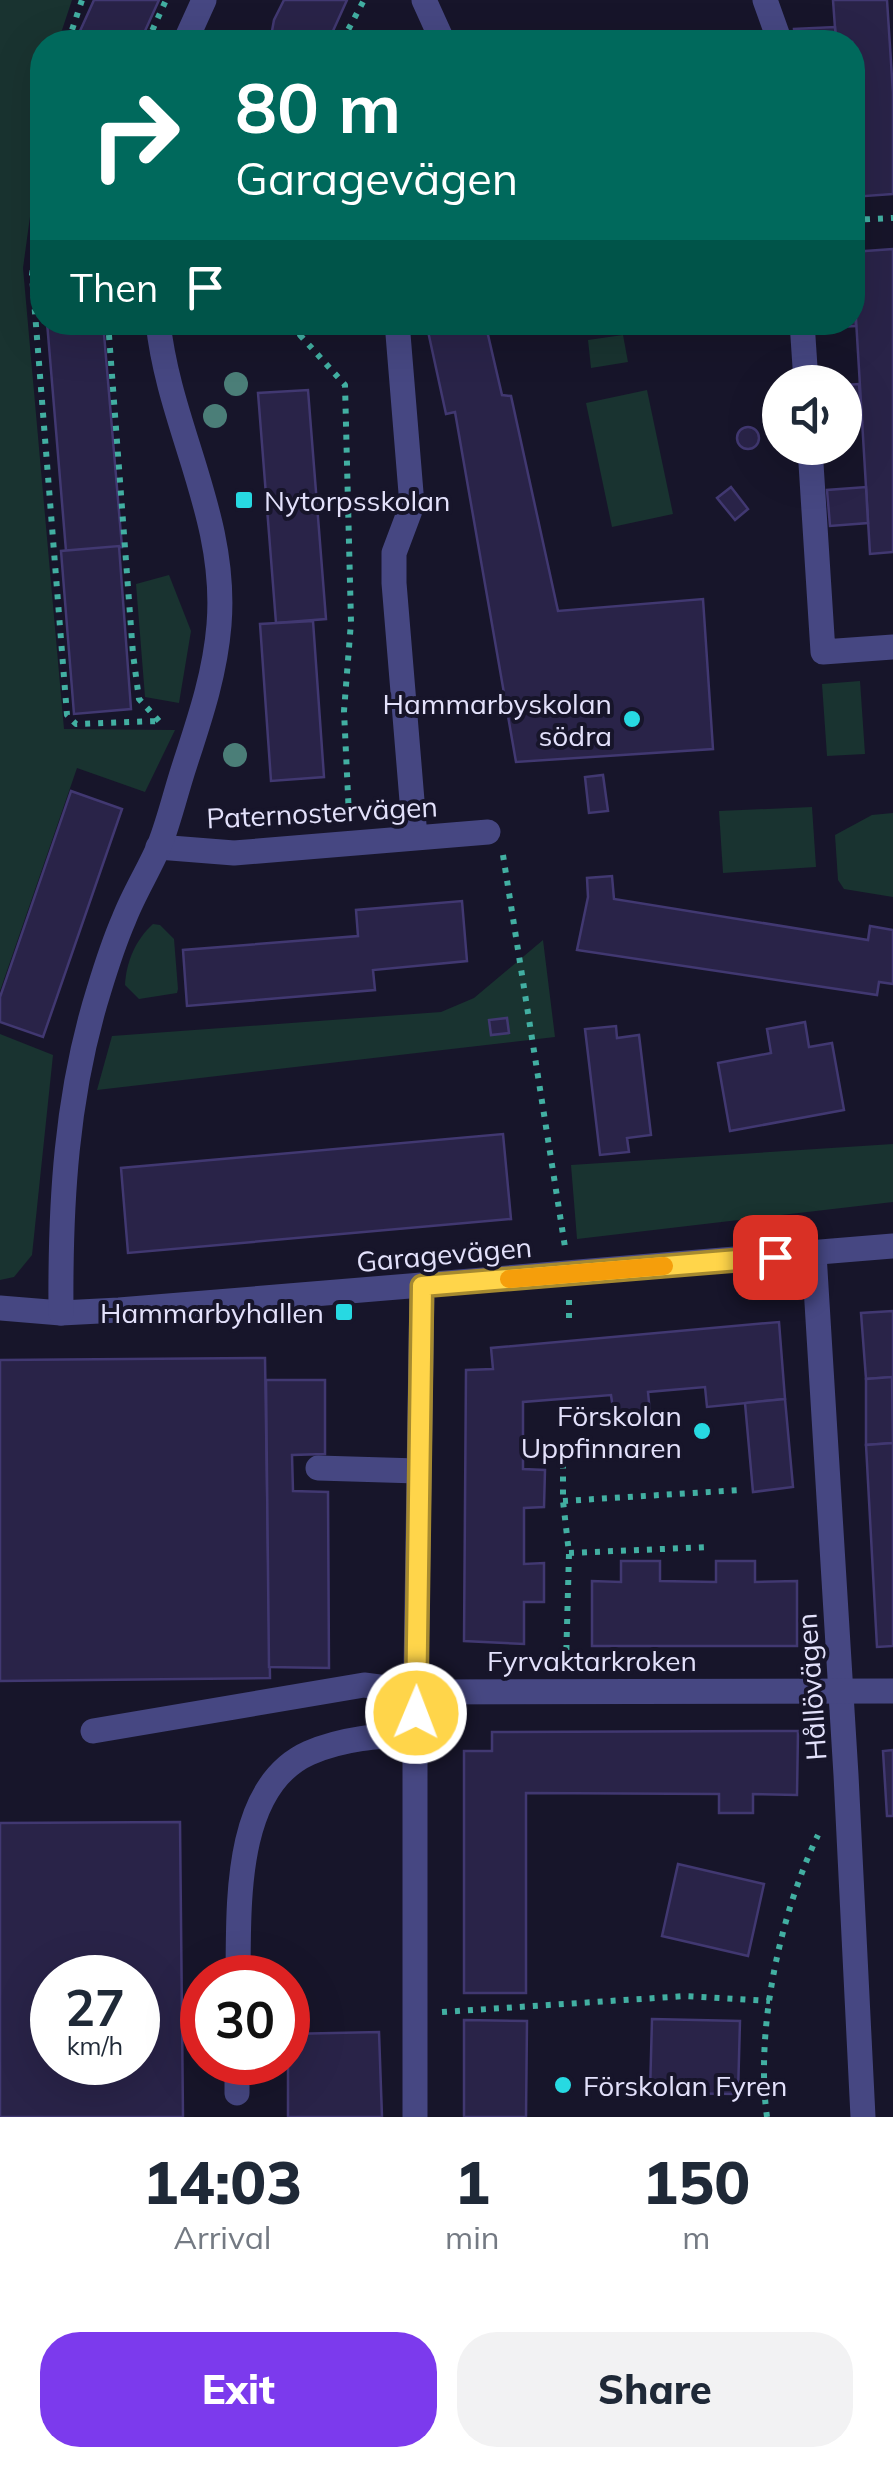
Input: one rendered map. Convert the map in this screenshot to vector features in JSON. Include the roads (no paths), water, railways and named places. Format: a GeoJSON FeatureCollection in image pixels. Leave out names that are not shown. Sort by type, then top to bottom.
{"type":"FeatureCollection","features":[{"type":"Feature","properties":{"kind":"street"},"geometry":{"type":"LineString","coordinates":[[190,30],[204,0]]}},
{"type":"Feature","properties":{"kind":"street"},"geometry":{"type":"LineString","coordinates":[[424,0],[438,30]]}},
{"type":"Feature","properties":{"kind":"street"},"geometry":{"type":"LineString","coordinates":[[765,0],[776,30]]}},
{"type":"Feature","properties":{"kind":"street","name":"Paternostervägen"},"geometry":{"type":"LineString","coordinates":[[60,1312],[60,1235],[71,1110],[98,993],[124,917],[158,847],[192,746],[216,653],[218,577],[213,522],[175,400],[161,335]]}},
{"type":"Feature","properties":{"kind":"street"},"geometry":{"type":"LineString","coordinates":[[399,335],[412,505],[394,553],[394,583],[414,837]]}},
{"type":"Feature","properties":{"kind":"street"},"geometry":{"type":"LineString","coordinates":[[803,335],[805,365]]}},
{"type":"Feature","properties":{"kind":"street"},"geometry":{"type":"LineString","coordinates":[[811,465],[823,652],[893,647]]}},
{"type":"Feature","properties":{"kind":"street","name":"Paternostervägen"},"geometry":{"type":"LineString","coordinates":[[158,847],[234,852],[488,832]]}},
{"type":"Feature","properties":{"kind":"street","name":"Garagevägen"},"geometry":{"type":"LineString","coordinates":[[0,1308],[60,1312],[893,1246]]}},
{"type":"Feature","properties":{"kind":"street","name":"Hållövägen"},"geometry":{"type":"LineString","coordinates":[[814,1254],[863,2117]]}},
{"type":"Feature","properties":{"kind":"street"},"geometry":{"type":"LineString","coordinates":[[415,2117],[422,1286]]}},
{"type":"Feature","properties":{"kind":"street"},"geometry":{"type":"LineString","coordinates":[[318,1468],[418,1472]]}},
{"type":"Feature","properties":{"kind":"street"},"geometry":{"type":"LineString","coordinates":[[93,1731],[364,1686],[417,1692]]}},
{"type":"Feature","properties":{"kind":"street","name":"Fyrvaktarkroken"},"geometry":{"type":"LineString","coordinates":[[417,1692],[893,1691]]}},
{"type":"Feature","properties":{"kind":"street"},"geometry":{"type":"LineString","coordinates":[[239,1955],[244,1865],[252,1824],[269,1785],[285,1768],[308,1754],[356,1738],[416,1734]]}},
{"type":"Feature","properties":{"kind":"street"},"geometry":{"type":"LineString","coordinates":[[237,2085],[237,2093]]}},
{"type":"Feature","properties":{"kind":"place","name":"Nytorpsskolan"},"geometry":{"type":"Point","coordinates":[244,500]}},
{"type":"Feature","properties":{"kind":"place","name":"Hammarbyskolan södra"},"geometry":{"type":"Point","coordinates":[632,719]}},
{"type":"Feature","properties":{"kind":"place","name":"Hammarbyhallen"},"geometry":{"type":"Point","coordinates":[344,1312]}},
{"type":"Feature","properties":{"kind":"place","name":"Förskolan Uppfinnaren"},"geometry":{"type":"Point","coordinates":[702,1431]}},
{"type":"Feature","properties":{"kind":"place","name":"Förskolan Fyren"},"geometry":{"type":"Point","coordinates":[563,2085]}}]}
